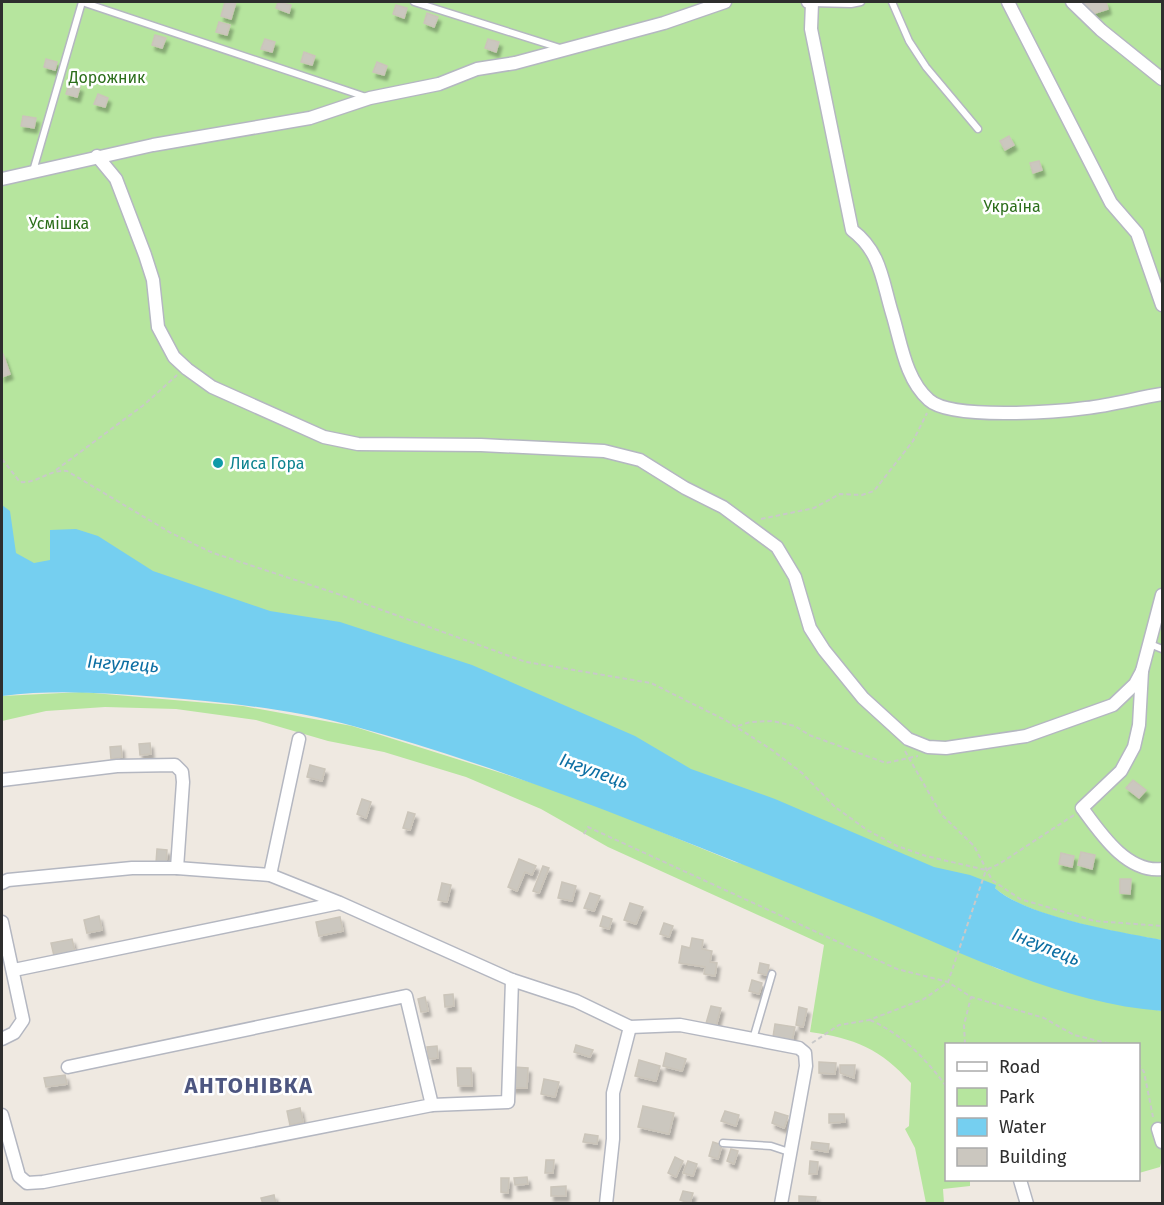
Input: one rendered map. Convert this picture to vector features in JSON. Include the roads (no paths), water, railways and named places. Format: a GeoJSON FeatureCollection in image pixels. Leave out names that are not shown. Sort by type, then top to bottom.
{"type":"FeatureCollection","features":[{"type":"Feature","properties":{"kind":"street"},"geometry":{"type":"LineString","coordinates":[[2,179],[97,156],[310,118],[370,98],[439,84],[477,69],[515,63],[664,23],[725,2]]}},
{"type":"Feature","properties":{"kind":"street"},"geometry":{"type":"LineString","coordinates":[[810,2],[811,29],[852,230],[868,243],[877,262],[913,381],[928,399],[944,407],[987,414],[1086,408],[1162,394]]}},
{"type":"Feature","properties":{"kind":"street"},"geometry":{"type":"LineString","coordinates":[[1008,2],[1110,203],[1137,233],[1162,305]]}},
{"type":"Feature","properties":{"kind":"street"},"geometry":{"type":"LineString","coordinates":[[1072,2],[1101,30],[1162,79]]}},
{"type":"Feature","properties":{"kind":"street"},"geometry":{"type":"LineString","coordinates":[[97,156],[116,179],[145,255],[153,280],[158,327],[174,357],[212,387],[324,437],[358,444],[481,445],[604,451],[640,460],[735,514],[777,547],[795,577],[810,628],[850,682],[902,734],[928,747],[946,748],[1000,742],[1078,719],[1113,705],[1135,684],[1143,671]]}},
{"type":"Feature","properties":{"kind":"street"},"geometry":{"type":"LineString","coordinates":[[1162,595],[1143,671],[1139,725],[1134,747],[1121,771],[1083,808],[1126,859],[1147,869],[1162,869]]}},
{"type":"Feature","properties":{"kind":"street"},"geometry":{"type":"LineString","coordinates":[[270,875],[298,739]]}},
{"type":"Feature","properties":{"kind":"street"},"geometry":{"type":"LineString","coordinates":[[2,780],[117,766],[174,765],[182,772],[183,782],[177,868]]}},
{"type":"Feature","properties":{"kind":"street"},"geometry":{"type":"LineString","coordinates":[[2,883],[8,880],[132,868],[177,868],[270,875],[340,903],[513,980],[576,1001],[630,1027],[680,1025],[799,1048],[806,1059],[781,1203]]}},
{"type":"Feature","properties":{"kind":"street"},"geometry":{"type":"LineString","coordinates":[[14,970],[340,903]]}},
{"type":"Feature","properties":{"kind":"street"},"geometry":{"type":"LineString","coordinates":[[2,922],[23,1020],[14,1034],[2,1039]]}},
{"type":"Feature","properties":{"kind":"street"},"geometry":{"type":"LineString","coordinates":[[2,1115],[16,1169],[27,1183],[43,1182],[432,1105],[508,1102],[513,980]]}},
{"type":"Feature","properties":{"kind":"street"},"geometry":{"type":"LineString","coordinates":[[68,1067],[406,996],[432,1105]]}},
{"type":"Feature","properties":{"kind":"street"},"geometry":{"type":"LineString","coordinates":[[606,1203],[613,1139],[613,1093],[630,1027]]}},
{"type":"Feature","properties":{"kind":"street"},"geometry":{"type":"LineString","coordinates":[[1158,1129],[1162,1142]]}},
{"type":"Feature","properties":{"kind":"street"},"geometry":{"type":"LineString","coordinates":[[1021,1181],[1027,1203]]}},
{"type":"Feature","properties":{"kind":"lane"},"geometry":{"type":"LineString","coordinates":[[33,171],[82,2],[370,98]]}},
{"type":"Feature","properties":{"kind":"lane"},"geometry":{"type":"LineString","coordinates":[[414,2],[564,49]]}},
{"type":"Feature","properties":{"kind":"lane"},"geometry":{"type":"LineString","coordinates":[[810,2],[851,4],[861,2]]}},
{"type":"Feature","properties":{"kind":"lane"},"geometry":{"type":"LineString","coordinates":[[892,2],[909,41],[920,58],[978,129]]}},
{"type":"Feature","properties":{"kind":"lane"},"geometry":{"type":"LineString","coordinates":[[1150,644],[1162,649]]}},
{"type":"Feature","properties":{"kind":"lane"},"geometry":{"type":"LineString","coordinates":[[753,1039],[772,974]]}},
{"type":"Feature","properties":{"kind":"lane"},"geometry":{"type":"LineString","coordinates":[[723,1143],[771,1146],[789,1152]]}},
{"type":"Feature","properties":{"kind":"water","name":"Інгулець"},"geometry":{"type":"Polygon","coordinates":[[[2,505],[10,511],[16,553],[34,563],[50,560],[50,530],[76,529],[98,536],[153,571],[270,611],[340,622],[472,665],[635,736],[691,769],[775,799],[934,867],[970,875],[996,885],[995,888],[1010,898],[1029,907],[1074,922],[1162,940],[1162,1011],[1088,999],[1051,988],[616,814],[486,767],[353,726],[281,711],[184,699],[81,692],[2,696],[2,505]]]}},
{"type":"Feature","properties":{"kind":"place","name":"Лиса Гора"},"geometry":{"type":"Point","coordinates":[218,463]}},
{"type":"Feature","properties":{"kind":"district","name":"АНТОНІВКА"},"geometry":{"type":"Point","coordinates":[249,1085]}},
{"type":"Feature","properties":{"kind":"park label","name":"Дорожник"},"geometry":{"type":"Point","coordinates":[107,77]}},
{"type":"Feature","properties":{"kind":"park label","name":"Україна"},"geometry":{"type":"Point","coordinates":[1012,206]}},
{"type":"Feature","properties":{"kind":"park label","name":"Усмішка"},"geometry":{"type":"Point","coordinates":[59,223]}}]}
